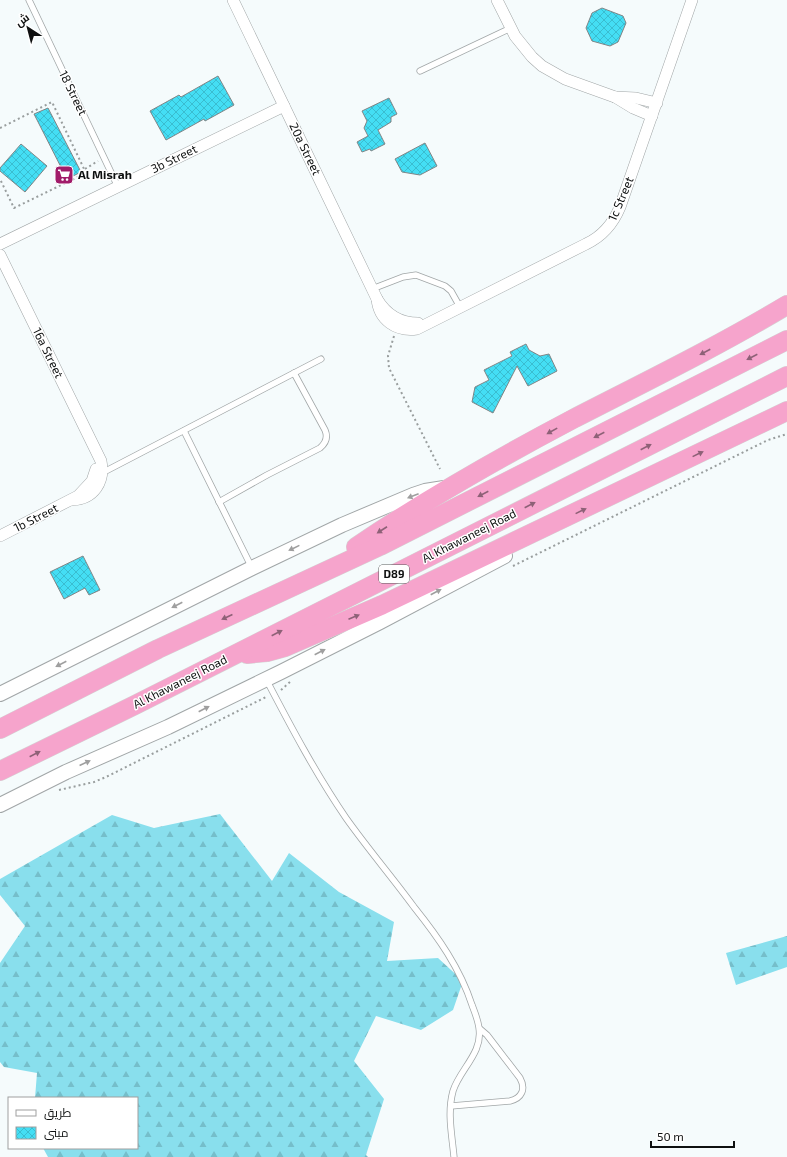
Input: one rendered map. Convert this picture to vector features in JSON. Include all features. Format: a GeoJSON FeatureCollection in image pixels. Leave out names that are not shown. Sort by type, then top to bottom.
{"type":"FeatureCollection","features":[{"type":"Feature","properties":{"kind":"highway"},"geometry":{"type":"LineString","coordinates":[[306,581],[380,531],[451,488],[572,420],[708,350],[787,305]]}},
{"type":"Feature","properties":{"kind":"highway","name":"D89"},"geometry":{"type":"LineString","coordinates":[[0,729],[158,649],[380,546],[787,340]]}},
{"type":"Feature","properties":{"kind":"highway","name":"Al Khawaneej Road"},"geometry":{"type":"LineString","coordinates":[[0,771],[238,653],[787,376]]}},
{"type":"Feature","properties":{"kind":"highway"},"geometry":{"type":"LineString","coordinates":[[238,653],[257,653],[285,647],[382,605],[787,411]]}},
{"type":"Feature","properties":{"kind":"street","name":"20a Street"},"geometry":{"type":"LineString","coordinates":[[233,0],[374,294],[386,311],[398,323]]}},
{"type":"Feature","properties":{"kind":"street"},"geometry":{"type":"LineString","coordinates":[[497,0],[511,28],[523,47],[532,57],[553,73],[565,79],[615,97],[633,108],[652,116]]}},
{"type":"Feature","properties":{"kind":"street","name":"1c Street"},"geometry":{"type":"LineString","coordinates":[[398,323],[410,330],[423,326],[428,322],[594,240],[613,223],[657,103],[692,0]]}},
{"type":"Feature","properties":{"kind":"street"},"geometry":{"type":"LineString","coordinates":[[615,97],[636,98],[657,103]]}},
{"type":"Feature","properties":{"kind":"street","name":"3b Street"},"geometry":{"type":"LineString","coordinates":[[0,244],[284,106]]}},
{"type":"Feature","properties":{"kind":"street","name":"16a Street"},"geometry":{"type":"LineString","coordinates":[[0,255],[101,462],[98,479]]}},
{"type":"Feature","properties":{"kind":"street","name":"1b Street"},"geometry":{"type":"LineString","coordinates":[[0,536],[72,500],[98,479]]}},
{"type":"Feature","properties":{"kind":"street"},"geometry":{"type":"LineString","coordinates":[[0,694],[252,568],[342,525],[413,495],[437,489],[451,488]]}},
{"type":"Feature","properties":{"kind":"street"},"geometry":{"type":"LineString","coordinates":[[0,805],[66,772],[168,727],[266,680],[517,550],[530,542],[545,528]]}},
{"type":"Feature","properties":{"kind":"lane","name":"18 Street"},"geometry":{"type":"LineString","coordinates":[[29,0],[118,187]]}},
{"type":"Feature","properties":{"kind":"lane"},"geometry":{"type":"LineString","coordinates":[[420,71],[511,28]]}},
{"type":"Feature","properties":{"kind":"lane"},"geometry":{"type":"LineString","coordinates":[[374,294],[404,277],[416,275],[445,286],[451,291],[460,307]]}},
{"type":"Feature","properties":{"kind":"lane"},"geometry":{"type":"LineString","coordinates":[[98,479],[321,358]]}},
{"type":"Feature","properties":{"kind":"lane"},"geometry":{"type":"LineString","coordinates":[[219,502],[320,448],[325,443],[327,437],[325,430],[294,372]]}},
{"type":"Feature","properties":{"kind":"lane"},"geometry":{"type":"LineString","coordinates":[[184,431],[252,568]]}},
{"type":"Feature","properties":{"kind":"lane"},"geometry":{"type":"LineString","coordinates":[[266,680],[311,764],[364,842],[426,921],[449,955],[468,991],[480,1029],[477,1049],[459,1076],[450,1106],[450,1122],[454,1157]]}},
{"type":"Feature","properties":{"kind":"lane"},"geometry":{"type":"LineString","coordinates":[[450,1106],[510,1101],[518,1098],[521,1094],[523,1086],[520,1078],[487,1035],[480,1029]]}},
{"type":"Feature","properties":{"kind":"path"},"geometry":{"type":"LineString","coordinates":[[0,128],[52,102],[86,172],[14,208],[0,179]]}},
{"type":"Feature","properties":{"kind":"path"},"geometry":{"type":"LineString","coordinates":[[84,169],[104,158]]}},
{"type":"Feature","properties":{"kind":"path"},"geometry":{"type":"LineString","coordinates":[[398,323],[388,356],[389,368],[440,469]]}},
{"type":"Feature","properties":{"kind":"green space"},"geometry":{"type":"Polygon","coordinates":[[[220,814],[272,881],[289,853],[339,892],[394,922],[387,961],[438,958],[463,981],[453,1010],[421,1030],[376,1016],[354,1061],[384,1099],[366,1155],[368,1157],[48,1157],[44,1149],[138,1149],[138,1097],[35,1097],[37,1073],[4,1067],[0,1062],[0,963],[25,926],[0,895],[0,879],[112,815],[154,828],[220,814]]]}},
{"type":"Feature","properties":{"kind":"green space"},"geometry":{"type":"Polygon","coordinates":[[[787,936],[787,967],[736,985],[726,953],[787,936]]]}},
{"type":"Feature","properties":{"kind":"building"},"geometry":{"type":"Polygon","coordinates":[[[602,8],[623,16],[626,23],[618,42],[610,46],[592,41],[586,28],[592,13],[602,8]]]}},
{"type":"Feature","properties":{"kind":"building"},"geometry":{"type":"Polygon","coordinates":[[[218,76],[234,105],[205,121],[204,119],[166,140],[150,111],[179,95],[181,97],[218,76]]]}},
{"type":"Feature","properties":{"kind":"building"},"geometry":{"type":"Polygon","coordinates":[[[389,98],[397,114],[391,117],[391,122],[378,130],[385,144],[371,151],[370,149],[362,152],[357,142],[368,136],[364,128],[367,121],[362,111],[389,98]]]}},
{"type":"Feature","properties":{"kind":"building"},"geometry":{"type":"Polygon","coordinates":[[[48,108],[81,172],[67,179],[34,114],[48,108]]]}},
{"type":"Feature","properties":{"kind":"building"},"geometry":{"type":"Polygon","coordinates":[[[425,143],[437,166],[420,175],[402,172],[395,159],[425,143]]]}},
{"type":"Feature","properties":{"kind":"building"},"geometry":{"type":"Polygon","coordinates":[[[21,144],[47,166],[25,192],[0,171],[0,168],[21,144]]]}},
{"type":"Feature","properties":{"kind":"building"},"geometry":{"type":"Polygon","coordinates":[[[526,344],[529,350],[540,356],[549,354],[557,371],[528,386],[517,366],[493,413],[472,402],[475,387],[489,380],[484,370],[512,356],[510,352],[526,344]]]}},
{"type":"Feature","properties":{"kind":"building"},"geometry":{"type":"Polygon","coordinates":[[[83,556],[100,590],[89,595],[85,588],[64,599],[50,572],[83,556]]]}},
{"type":"Feature","properties":{"kind":"place","name":"Al Misrah"},"geometry":{"type":"Point","coordinates":[64,175]}}]}
